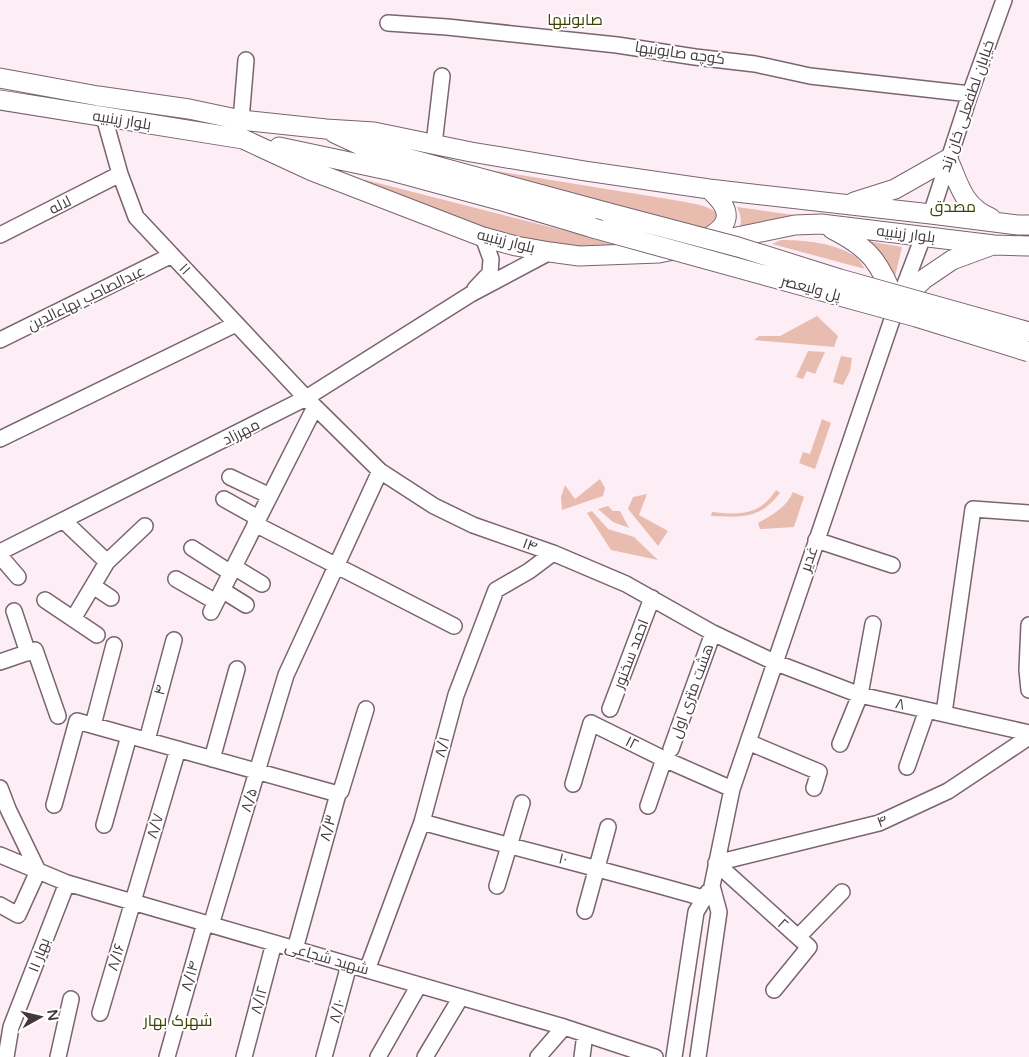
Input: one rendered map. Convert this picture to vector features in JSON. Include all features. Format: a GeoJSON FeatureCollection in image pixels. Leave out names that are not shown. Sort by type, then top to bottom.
{"type":"FeatureCollection","features":[{"type":"Feature","properties":{"kind":"main road","name":"بلوار زینبیه"},"geometry":{"type":"LineString","coordinates":[[0,78],[98,96],[189,109],[241,120],[374,132],[585,171],[708,189],[1029,225]]}},
{"type":"Feature","properties":{"kind":"main road","name":"بلوار زینبیه"},"geometry":{"type":"LineString","coordinates":[[0,100],[243,139],[312,171],[483,237],[516,246],[550,252],[579,256],[659,253],[795,225],[821,224],[994,245],[1029,246]]}},
{"type":"Feature","properties":{"kind":"main road","name":"پل ولیعصر"},"geometry":{"type":"LineString","coordinates":[[326,129],[362,146],[738,247],[840,279],[1029,332]]}},
{"type":"Feature","properties":{"kind":"main road","name":"پل ولیعصر"},"geometry":{"type":"LineString","coordinates":[[243,139],[392,171],[592,228],[916,316],[1029,352]]}},
{"type":"Feature","properties":{"kind":"main road"},"geometry":{"type":"LineString","coordinates":[[846,205],[895,189],[948,159],[960,189],[970,205],[983,215],[1007,224]]}},
{"type":"Feature","properties":{"kind":"main road"},"geometry":{"type":"LineString","coordinates":[[688,248],[716,234],[725,224],[724,204],[708,189]]}},
{"type":"Feature","properties":{"kind":"main road"},"geometry":{"type":"LineString","coordinates":[[923,236],[931,214]]}},
{"type":"Feature","properties":{"kind":"main road"},"geometry":{"type":"LineString","coordinates":[[821,224],[853,240],[872,257],[878,264],[897,305],[924,278],[952,260],[994,245]]}},
{"type":"Feature","properties":{"kind":"street","name":"خیابان لطفعلی خان زند"},"geometry":{"type":"LineString","coordinates":[[931,214],[970,94],[1004,0]]}},
{"type":"Feature","properties":{"kind":"street","name":"کوچه صابونیها"},"geometry":{"type":"LineString","coordinates":[[388,23],[617,44],[696,57],[755,64],[810,76],[970,94]]}},
{"type":"Feature","properties":{"kind":"street"},"geometry":{"type":"LineString","coordinates":[[241,120],[246,60]]}},
{"type":"Feature","properties":{"kind":"street"},"geometry":{"type":"LineString","coordinates":[[434,144],[442,76]]}},
{"type":"Feature","properties":{"kind":"street","name":"۱۱"},"geometry":{"type":"LineString","coordinates":[[104,117],[120,174],[136,217],[311,402]]}},
{"type":"Feature","properties":{"kind":"street","name":"لاله"},"geometry":{"type":"LineString","coordinates":[[0,235],[120,174]]}},
{"type":"Feature","properties":{"kind":"street","name":"غدیر"},"geometry":{"type":"LineString","coordinates":[[708,892],[732,789],[897,305],[923,236]]}},
{"type":"Feature","properties":{"kind":"street"},"geometry":{"type":"LineString","coordinates":[[471,294],[490,273],[491,259],[483,237]]}},
{"type":"Feature","properties":{"kind":"street"},"geometry":{"type":"LineString","coordinates":[[471,294],[550,252]]}},
{"type":"Feature","properties":{"kind":"street","name":"عبدالصاحب بهاءالدین"},"geometry":{"type":"LineString","coordinates":[[0,340],[172,255]]}},
{"type":"Feature","properties":{"kind":"street","name":"مهرزاد"},"geometry":{"type":"LineString","coordinates":[[0,552],[311,402],[471,294]]}},
{"type":"Feature","properties":{"kind":"street"},"geometry":{"type":"LineString","coordinates":[[0,439],[236,324]]}},
{"type":"Feature","properties":{"kind":"street"},"geometry":{"type":"LineString","coordinates":[[217,601],[270,496],[311,402]]}},
{"type":"Feature","properties":{"kind":"street","name":"۱۴"},"geometry":{"type":"LineString","coordinates":[[311,402],[380,472],[434,506],[473,525],[553,553],[626,584],[713,633],[774,662]]}},
{"type":"Feature","properties":{"kind":"street","name":"۸/۵"},"geometry":{"type":"LineString","coordinates":[[208,924],[258,772],[286,675],[380,472]]}},
{"type":"Feature","properties":{"kind":"street"},"geometry":{"type":"LineString","coordinates":[[230,477],[270,496]]}},
{"type":"Feature","properties":{"kind":"street"},"geometry":{"type":"LineString","coordinates":[[224,498],[257,521],[337,566],[454,626]]}},
{"type":"Feature","properties":{"kind":"street"},"geometry":{"type":"LineString","coordinates":[[944,713],[973,509],[1029,513]]}},
{"type":"Feature","properties":{"kind":"street"},"geometry":{"type":"LineString","coordinates":[[64,521],[107,562]]}},
{"type":"Feature","properties":{"kind":"street"},"geometry":{"type":"LineString","coordinates":[[73,619],[107,562],[145,526]]}},
{"type":"Feature","properties":{"kind":"street"},"geometry":{"type":"LineString","coordinates":[[816,540],[892,565]]}},
{"type":"Feature","properties":{"kind":"street"},"geometry":{"type":"LineString","coordinates":[[192,548],[262,584]]}},
{"type":"Feature","properties":{"kind":"street","name":"۸/۱"},"geometry":{"type":"LineString","coordinates":[[367,970],[422,822],[456,695],[496,590],[529,571],[553,553]]}},
{"type":"Feature","properties":{"kind":"street"},"geometry":{"type":"LineString","coordinates":[[0,556],[18,577]]}},
{"type":"Feature","properties":{"kind":"street"},"geometry":{"type":"LineString","coordinates":[[176,580],[217,601],[246,604]]}},
{"type":"Feature","properties":{"kind":"street"},"geometry":{"type":"LineString","coordinates":[[93,586],[111,598]]}},
{"type":"Feature","properties":{"kind":"street","name":"احمد سخنور"},"geometry":{"type":"LineString","coordinates":[[610,709],[652,598]]}},
{"type":"Feature","properties":{"kind":"street"},"geometry":{"type":"LineString","coordinates":[[45,600],[97,635]]}},
{"type":"Feature","properties":{"kind":"street"},"geometry":{"type":"LineString","coordinates":[[14,611],[28,653]]}},
{"type":"Feature","properties":{"kind":"street"},"geometry":{"type":"LineString","coordinates":[[840,744],[860,695],[873,624]]}},
{"type":"Feature","properties":{"kind":"street"},"geometry":{"type":"LineString","coordinates":[[1029,625],[1027,670],[1029,690]]}},
{"type":"Feature","properties":{"kind":"street","name":"هشت متری اول"},"geometry":{"type":"LineString","coordinates":[[648,806],[713,633]]}},
{"type":"Feature","properties":{"kind":"street","name":"۴"},"geometry":{"type":"LineString","coordinates":[[147,740],[174,640]]}},
{"type":"Feature","properties":{"kind":"street"},"geometry":{"type":"LineString","coordinates":[[93,725],[114,645]]}},
{"type":"Feature","properties":{"kind":"street"},"geometry":{"type":"LineString","coordinates":[[0,662],[35,650],[58,716]]}},
{"type":"Feature","properties":{"kind":"street","name":"۸"},"geometry":{"type":"LineString","coordinates":[[774,662],[860,695],[944,713],[1029,735]]}},
{"type":"Feature","properties":{"kind":"street"},"geometry":{"type":"LineString","coordinates":[[212,759],[237,669]]}},
{"type":"Feature","properties":{"kind":"street","name":"۸/۳"},"geometry":{"type":"LineString","coordinates":[[294,949],[338,794],[341,791],[366,709]]}},
{"type":"Feature","properties":{"kind":"street"},"geometry":{"type":"LineString","coordinates":[[907,768],[927,710]]}},
{"type":"Feature","properties":{"kind":"street"},"geometry":{"type":"LineString","coordinates":[[54,805],[78,721],[338,794]]}},
{"type":"Feature","properties":{"kind":"street","name":"۱۲"},"geometry":{"type":"LineString","coordinates":[[573,784],[591,723],[667,754],[732,789]]}},
{"type":"Feature","properties":{"kind":"street","name":"۴"},"geometry":{"type":"LineString","coordinates":[[716,863],[879,823],[948,791],[1029,735]]}},
{"type":"Feature","properties":{"kind":"street"},"geometry":{"type":"LineString","coordinates":[[104,825],[129,736]]}},
{"type":"Feature","properties":{"kind":"street"},"geometry":{"type":"LineString","coordinates":[[748,742],[819,772],[814,788]]}},
{"type":"Feature","properties":{"kind":"street","name":"۸/۷"},"geometry":{"type":"LineString","coordinates":[[133,902],[178,749]]}},
{"type":"Feature","properties":{"kind":"street"},"geometry":{"type":"LineString","coordinates":[[0,788],[38,871],[18,915],[1,907]]}},
{"type":"Feature","properties":{"kind":"street"},"geometry":{"type":"LineString","coordinates":[[497,886],[522,803]]}},
{"type":"Feature","properties":{"kind":"street","name":"۱۰"},"geometry":{"type":"LineString","coordinates":[[422,822],[596,868],[708,892]]}},
{"type":"Feature","properties":{"kind":"street"},"geometry":{"type":"LineString","coordinates":[[585,911],[608,828]]}},
{"type":"Feature","properties":{"kind":"street","name":"شهید شجاعی"},"geometry":{"type":"LineString","coordinates":[[0,855],[67,883],[564,1027],[655,1057]]}},
{"type":"Feature","properties":{"kind":"street","name":"۲"},"geometry":{"type":"LineString","coordinates":[[716,863],[809,947],[774,990]]}},
{"type":"Feature","properties":{"kind":"street","name":"بهار ۱۱"},"geometry":{"type":"LineString","coordinates":[[6,1057],[4,1040],[11,1027],[67,883]]}},
{"type":"Feature","properties":{"kind":"street"},"geometry":{"type":"LineString","coordinates":[[674,1057],[696,912],[708,892]]}},
{"type":"Feature","properties":{"kind":"street"},"geometry":{"type":"LineString","coordinates":[[698,1057],[719,912],[708,892]]}},
{"type":"Feature","properties":{"kind":"street"},"geometry":{"type":"LineString","coordinates":[[798,937],[842,892]]}},
{"type":"Feature","properties":{"kind":"street","name":"۸/۱۶"},"geometry":{"type":"LineString","coordinates":[[100,1013],[133,902]]}},
{"type":"Feature","properties":{"kind":"street","name":"۸/۱۴"},"geometry":{"type":"LineString","coordinates":[[168,1057],[208,924]]}},
{"type":"Feature","properties":{"kind":"street","name":"۸/۱۲"},"geometry":{"type":"LineString","coordinates":[[244,1057],[274,943]]}},
{"type":"Feature","properties":{"kind":"street","name":"۸/۱۰"},"geometry":{"type":"LineString","coordinates":[[324,1057],[349,965]]}},
{"type":"Feature","properties":{"kind":"street"},"geometry":{"type":"LineString","coordinates":[[378,1057],[419,985]]}},
{"type":"Feature","properties":{"kind":"street"},"geometry":{"type":"LineString","coordinates":[[425,1057],[461,997]]}},
{"type":"Feature","properties":{"kind":"street"},"geometry":{"type":"LineString","coordinates":[[58,1057],[70,999]]}},
{"type":"Feature","properties":{"kind":"street"},"geometry":{"type":"LineString","coordinates":[[538,1057],[564,1027]]}},
{"type":"Feature","properties":{"kind":"street"},"geometry":{"type":"LineString","coordinates":[[582,1057],[585,1034]]}},
{"type":"Feature","properties":{"kind":"shaded area"},"geometry":{"type":"Polygon","coordinates":[[[471,167],[692,203],[710,208],[718,215],[714,228],[702,227],[471,167]]]}},
{"type":"Feature","properties":{"kind":"shaded area"},"geometry":{"type":"Polygon","coordinates":[[[366,180],[636,249],[552,246],[474,226],[360,182],[366,180]]]}},
{"type":"Feature","properties":{"kind":"shaded area"},"geometry":{"type":"Polygon","coordinates":[[[737,207],[815,218],[738,231],[741,219],[737,207]]]}},
{"type":"Feature","properties":{"kind":"shaded area"},"geometry":{"type":"Polygon","coordinates":[[[781,240],[809,242],[838,248],[857,257],[865,269],[772,244],[781,240]]]}},
{"type":"Feature","properties":{"kind":"shaded area"},"geometry":{"type":"Polygon","coordinates":[[[868,241],[902,247],[895,277],[884,258],[868,241]]]}},
{"type":"Feature","properties":{"kind":"shaded area"},"geometry":{"type":"Polygon","coordinates":[[[817,316],[838,336],[834,347],[754,340],[759,336],[780,336],[817,316]]]}},
{"type":"Feature","properties":{"kind":"shaded area"},"geometry":{"type":"Polygon","coordinates":[[[808,351],[825,352],[815,374],[807,371],[803,379],[796,377],[808,351]]]}},
{"type":"Feature","properties":{"kind":"shaded area"},"geometry":{"type":"Polygon","coordinates":[[[841,356],[852,358],[850,371],[843,385],[833,382],[841,356]]]}},
{"type":"Feature","properties":{"kind":"shaded area"},"geometry":{"type":"Polygon","coordinates":[[[822,419],[831,423],[815,469],[799,463],[803,452],[810,454],[822,419]]]}},
{"type":"Feature","properties":{"kind":"shaded area"},"geometry":{"type":"Polygon","coordinates":[[[600,479],[605,488],[603,496],[562,510],[561,497],[565,485],[575,499],[600,479]]]}},
{"type":"Feature","properties":{"kind":"shaded area"},"geometry":{"type":"Polygon","coordinates":[[[776,490],[780,493],[765,508],[757,512],[732,517],[711,516],[712,512],[739,513],[756,509],[770,499],[776,490]]]}},
{"type":"Feature","properties":{"kind":"shaded area"},"geometry":{"type":"Polygon","coordinates":[[[793,492],[804,497],[794,527],[760,529],[758,523],[783,507],[793,492]]]}},
{"type":"Feature","properties":{"kind":"shaded area"},"geometry":{"type":"Polygon","coordinates":[[[647,494],[639,515],[668,531],[658,546],[628,509],[633,497],[647,494]]]}},
{"type":"Feature","properties":{"kind":"shaded area"},"geometry":{"type":"Polygon","coordinates":[[[608,506],[613,511],[620,511],[629,528],[613,522],[598,509],[608,506]]]}},
{"type":"Feature","properties":{"kind":"shaded area"},"geometry":{"type":"Polygon","coordinates":[[[592,511],[608,529],[634,537],[658,560],[611,550],[587,513],[592,511]]]}},
{"type":"Feature","properties":{"kind":"district","name":"صابونیها"},"geometry":{"type":"Point","coordinates":[575,20]}},
{"type":"Feature","properties":{"kind":"district","name":"مصدق"},"geometry":{"type":"Point","coordinates":[953,207]}},
{"type":"Feature","properties":{"kind":"district","name":"شهرک بهار"},"geometry":{"type":"Point","coordinates":[178,1021]}}]}
